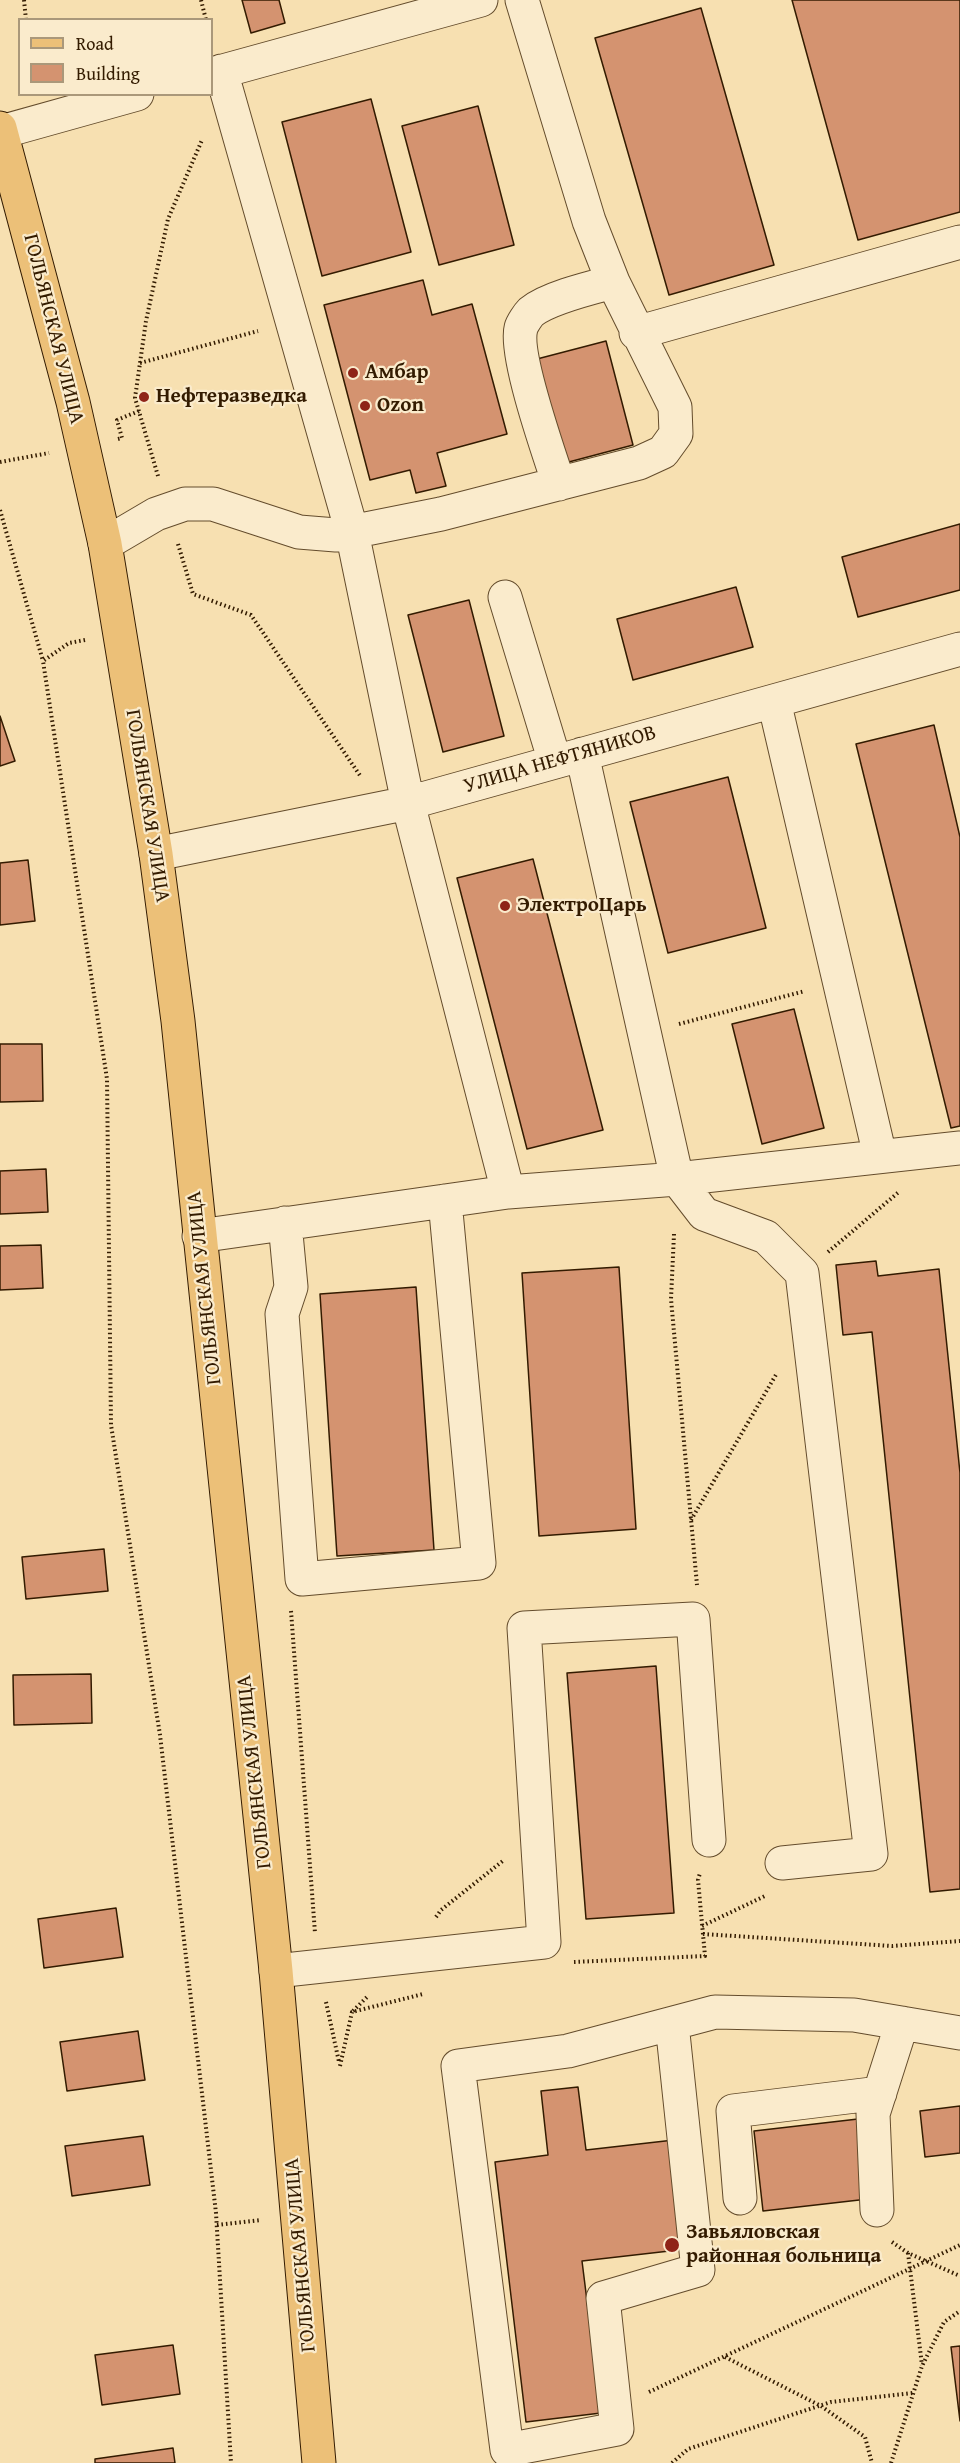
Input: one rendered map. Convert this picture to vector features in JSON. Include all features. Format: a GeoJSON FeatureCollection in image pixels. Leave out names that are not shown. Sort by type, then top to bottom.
{"type":"FeatureCollection","features":[{"type":"Feature","properties":{"kind":"main road","name":"ГОЛЬЯНСКАЯ УЛИЦА"},"geometry":{"type":"LineString","coordinates":[[1,130],[73,402],[105,544],[156,854],[178,1020],[276,1971],[319,2463]]}},
{"type":"Feature","properties":{"kind":"street"},"geometry":{"type":"LineString","coordinates":[[481,0],[216,73],[292,322],[352,532],[395,805],[508,1192]]}},
{"type":"Feature","properties":{"kind":"street"},"geometry":{"type":"LineString","coordinates":[[105,544],[168,509],[185,504],[213,504],[299,532],[336,535],[441,514],[639,463],[663,452],[676,434],[675,407],[612,282],[589,221],[522,0]]}},
{"type":"Feature","properties":{"kind":"street"},"geometry":{"type":"LineString","coordinates":[[1,130],[129,96]]}},
{"type":"Feature","properties":{"kind":"street"},"geometry":{"type":"LineString","coordinates":[[636,333],[960,242]]}},
{"type":"Feature","properties":{"kind":"street"},"geometry":{"type":"LineString","coordinates":[[559,484],[537,415],[521,348],[521,328],[531,313],[551,302],[612,282]]}},
{"type":"Feature","properties":{"kind":"street"},"geometry":{"type":"LineString","coordinates":[[505,597],[568,758],[644,1033],[677,1179],[704,1214],[765,1237],[802,1273],[871,1854],[782,1863]]}},
{"type":"Feature","properties":{"kind":"street","name":"УЛИЦА НЕФТЯНИКОВ"},"geometry":{"type":"LineString","coordinates":[[156,854],[395,805],[960,649]]}},
{"type":"Feature","properties":{"kind":"street"},"geometry":{"type":"LineString","coordinates":[[774,700],[880,1156]]}},
{"type":"Feature","properties":{"kind":"street"},"geometry":{"type":"LineString","coordinates":[[199,1236],[508,1192],[677,1179],[960,1148]]}},
{"type":"Feature","properties":{"kind":"street"},"geometry":{"type":"LineString","coordinates":[[285,1223],[291,1287],[282,1314],[302,1579],[479,1563],[445,1201]]}},
{"type":"Feature","properties":{"kind":"street"},"geometry":{"type":"LineString","coordinates":[[276,1971],[544,1942],[524,1628],[693,1619],[709,1840]]}},
{"type":"Feature","properties":{"kind":"street"},"geometry":{"type":"LineString","coordinates":[[672,2024],[698,2270],[603,2298],[617,2429],[507,2450],[458,2066],[568,2051],[715,2012],[854,2015],[960,2033]]}},
{"type":"Feature","properties":{"kind":"street"},"geometry":{"type":"LineString","coordinates":[[877,2210],[873,2114],[902,2023]]}},
{"type":"Feature","properties":{"kind":"street"},"geometry":{"type":"LineString","coordinates":[[740,2198],[733,2111],[880,2093]]}},
{"type":"Feature","properties":{"kind":"path"},"geometry":{"type":"LineString","coordinates":[[24,0],[27,18]]}},
{"type":"Feature","properties":{"kind":"path"},"geometry":{"type":"LineString","coordinates":[[201,0],[206,18]]}},
{"type":"Feature","properties":{"kind":"path"},"geometry":{"type":"LineString","coordinates":[[205,132],[168,219],[146,321],[135,398],[193,594],[251,615],[395,805]]}},
{"type":"Feature","properties":{"kind":"path"},"geometry":{"type":"LineString","coordinates":[[140,363],[292,322]]}},
{"type":"Feature","properties":{"kind":"path"},"geometry":{"type":"LineString","coordinates":[[0,510],[43,661],[107,1079],[111,1425],[160,1735],[217,2224],[231,2463]]}},
{"type":"Feature","properties":{"kind":"path"},"geometry":{"type":"LineString","coordinates":[[43,661],[69,643],[120,633]]}},
{"type":"Feature","properties":{"kind":"path"},"geometry":{"type":"LineString","coordinates":[[644,1033],[840,982]]}},
{"type":"Feature","properties":{"kind":"path"},"geometry":{"type":"LineString","coordinates":[[677,1179],[670,1299],[697,1592],[693,1619]]}},
{"type":"Feature","properties":{"kind":"path"},"geometry":{"type":"LineString","coordinates":[[802,1273],[906,1186]]}},
{"type":"Feature","properties":{"kind":"path"},"geometry":{"type":"LineString","coordinates":[[691,1520],[778,1371]]}},
{"type":"Feature","properties":{"kind":"path"},"geometry":{"type":"LineString","coordinates":[[302,1579],[290,1600],[318,1967],[340,2066]]}},
{"type":"Feature","properties":{"kind":"path"},"geometry":{"type":"LineString","coordinates":[[702,1926],[772,1893],[782,1863]]}},
{"type":"Feature","properties":{"kind":"path"},"geometry":{"type":"LineString","coordinates":[[703,1934],[892,1946],[960,1941]]}},
{"type":"Feature","properties":{"kind":"path"},"geometry":{"type":"LineString","coordinates":[[877,2210],[878,2233],[908,2253],[960,2276]]}},
{"type":"Feature","properties":{"kind":"path"},"geometry":{"type":"LineString","coordinates":[[217,2224],[298,2216]]}},
{"type":"Feature","properties":{"kind":"path"},"geometry":{"type":"LineString","coordinates":[[614,2409],[960,2245]]}},
{"type":"Feature","properties":{"kind":"path"},"geometry":{"type":"LineString","coordinates":[[908,2253],[922,2366]]}},
{"type":"Feature","properties":{"kind":"path"},"geometry":{"type":"LineString","coordinates":[[891,2463],[922,2366],[944,2322],[960,2311]]}},
{"type":"Feature","properties":{"kind":"path"},"geometry":{"type":"LineString","coordinates":[[724,2356],[820,2406],[865,2437],[872,2463]]}},
{"type":"Feature","properties":{"kind":"path"},"geometry":{"type":"LineString","coordinates":[[672,2463],[688,2449],[831,2402],[913,2393]]}},
{"type":"Feature","properties":{"kind":"building"},"geometry":{"type":"Polygon","coordinates":[[[242,0],[279,0],[285,23],[251,33],[242,0]]]}},
{"type":"Feature","properties":{"kind":"building"},"geometry":{"type":"Polygon","coordinates":[[[792,0],[960,0],[960,212],[858,240],[792,0]]]}},
{"type":"Feature","properties":{"kind":"building"},"geometry":{"type":"Polygon","coordinates":[[[701,8],[774,265],[669,295],[595,38],[701,8]]]}},
{"type":"Feature","properties":{"kind":"building"},"geometry":{"type":"Polygon","coordinates":[[[371,99],[411,252],[322,276],[282,122],[371,99]]]}},
{"type":"Feature","properties":{"kind":"building"},"geometry":{"type":"Polygon","coordinates":[[[478,106],[514,245],[439,265],[402,126],[478,106]]]}},
{"type":"Feature","properties":{"kind":"building"},"geometry":{"type":"Polygon","coordinates":[[[423,280],[432,315],[472,304],[507,434],[437,453],[446,486],[416,493],[410,470],[370,480],[324,305],[423,280]]]}},
{"type":"Feature","properties":{"kind":"building"},"geometry":{"type":"Polygon","coordinates":[[[606,341],[633,445],[565,463],[537,359],[606,341]]]}},
{"type":"Feature","properties":{"kind":"building"},"geometry":{"type":"Polygon","coordinates":[[[960,524],[960,590],[858,617],[842,557],[960,524]]]}},
{"type":"Feature","properties":{"kind":"building"},"geometry":{"type":"Polygon","coordinates":[[[736,587],[753,647],[633,680],[617,619],[736,587]]]}},
{"type":"Feature","properties":{"kind":"building"},"geometry":{"type":"Polygon","coordinates":[[[469,600],[504,736],[443,752],[408,615],[469,600]]]}},
{"type":"Feature","properties":{"kind":"building"},"geometry":{"type":"Polygon","coordinates":[[[0,716],[15,761],[0,766],[0,716]]]}},
{"type":"Feature","properties":{"kind":"building"},"geometry":{"type":"Polygon","coordinates":[[[934,725],[960,837],[960,1126],[951,1128],[856,744],[934,725]]]}},
{"type":"Feature","properties":{"kind":"building"},"geometry":{"type":"Polygon","coordinates":[[[728,777],[766,928],[668,953],[630,802],[728,777]]]}},
{"type":"Feature","properties":{"kind":"building"},"geometry":{"type":"Polygon","coordinates":[[[533,859],[603,1130],[527,1149],[457,878],[533,859]]]}},
{"type":"Feature","properties":{"kind":"building"},"geometry":{"type":"Polygon","coordinates":[[[28,860],[35,921],[0,925],[0,863],[28,860]]]}},
{"type":"Feature","properties":{"kind":"building"},"geometry":{"type":"Polygon","coordinates":[[[794,1009],[824,1128],[762,1144],[732,1024],[794,1009]]]}},
{"type":"Feature","properties":{"kind":"building"},"geometry":{"type":"Polygon","coordinates":[[[0,1044],[42,1044],[43,1101],[0,1102],[0,1044]]]}},
{"type":"Feature","properties":{"kind":"building"},"geometry":{"type":"Polygon","coordinates":[[[46,1169],[48,1212],[0,1214],[0,1171],[46,1169]]]}},
{"type":"Feature","properties":{"kind":"building"},"geometry":{"type":"Polygon","coordinates":[[[41,1245],[43,1288],[0,1290],[0,1246],[41,1245]]]}},
{"type":"Feature","properties":{"kind":"building"},"geometry":{"type":"Polygon","coordinates":[[[876,1261],[878,1276],[939,1269],[960,1473],[960,1889],[930,1892],[872,1332],[843,1335],[836,1265],[876,1261]]]}},
{"type":"Feature","properties":{"kind":"building"},"geometry":{"type":"Polygon","coordinates":[[[619,1267],[636,1529],[539,1536],[522,1273],[619,1267]]]}},
{"type":"Feature","properties":{"kind":"building"},"geometry":{"type":"Polygon","coordinates":[[[416,1287],[434,1550],[337,1556],[320,1294],[416,1287]]]}},
{"type":"Feature","properties":{"kind":"building"},"geometry":{"type":"Polygon","coordinates":[[[104,1549],[108,1591],[26,1599],[22,1557],[104,1549]]]}},
{"type":"Feature","properties":{"kind":"building"},"geometry":{"type":"Polygon","coordinates":[[[656,1666],[674,1913],[586,1919],[567,1673],[656,1666]]]}},
{"type":"Feature","properties":{"kind":"building"},"geometry":{"type":"Polygon","coordinates":[[[91,1674],[92,1723],[14,1725],[13,1675],[91,1674]]]}},
{"type":"Feature","properties":{"kind":"building"},"geometry":{"type":"Polygon","coordinates":[[[116,1908],[123,1957],[44,1968],[38,1919],[116,1908]]]}},
{"type":"Feature","properties":{"kind":"building"},"geometry":{"type":"Polygon","coordinates":[[[138,2031],[145,2080],[67,2091],[60,2042],[138,2031]]]}},
{"type":"Feature","properties":{"kind":"building"},"geometry":{"type":"Polygon","coordinates":[[[578,2087],[586,2150],[674,2140],[687,2249],[582,2261],[601,2413],[526,2422],[495,2162],[548,2155],[541,2091],[578,2087]]]}},
{"type":"Feature","properties":{"kind":"building"},"geometry":{"type":"Polygon","coordinates":[[[960,2106],[960,2153],[925,2157],[920,2111],[960,2106]]]}},
{"type":"Feature","properties":{"kind":"building"},"geometry":{"type":"Polygon","coordinates":[[[858,2119],[868,2199],[763,2211],[754,2131],[858,2119]]]}},
{"type":"Feature","properties":{"kind":"building"},"geometry":{"type":"Polygon","coordinates":[[[143,2136],[150,2185],[72,2196],[65,2146],[143,2136]]]}},
{"type":"Feature","properties":{"kind":"building"},"geometry":{"type":"Polygon","coordinates":[[[173,2345],[180,2394],[102,2405],[95,2355],[173,2345]]]}},
{"type":"Feature","properties":{"kind":"building"},"geometry":{"type":"Polygon","coordinates":[[[960,2346],[960,2421],[951,2347],[960,2346]]]}},
{"type":"Feature","properties":{"kind":"building"},"geometry":{"type":"Polygon","coordinates":[[[173,2448],[175,2463],[95,2463],[95,2459],[173,2448]]]}},
{"type":"Feature","properties":{"kind":"place","name":"Амбар"},"geometry":{"type":"Point","coordinates":[353,373]}},
{"type":"Feature","properties":{"kind":"place","name":"Нефтеразведка"},"geometry":{"type":"Point","coordinates":[144,397]}},
{"type":"Feature","properties":{"kind":"place","name":"Ozon"},"geometry":{"type":"Point","coordinates":[365,406]}},
{"type":"Feature","properties":{"kind":"place","name":"ЭлектроЦарь"},"geometry":{"type":"Point","coordinates":[505,906]}},
{"type":"Feature","properties":{"kind":"place","name":"Завьяловская районная больница"},"geometry":{"type":"Point","coordinates":[672,2245]}}]}
